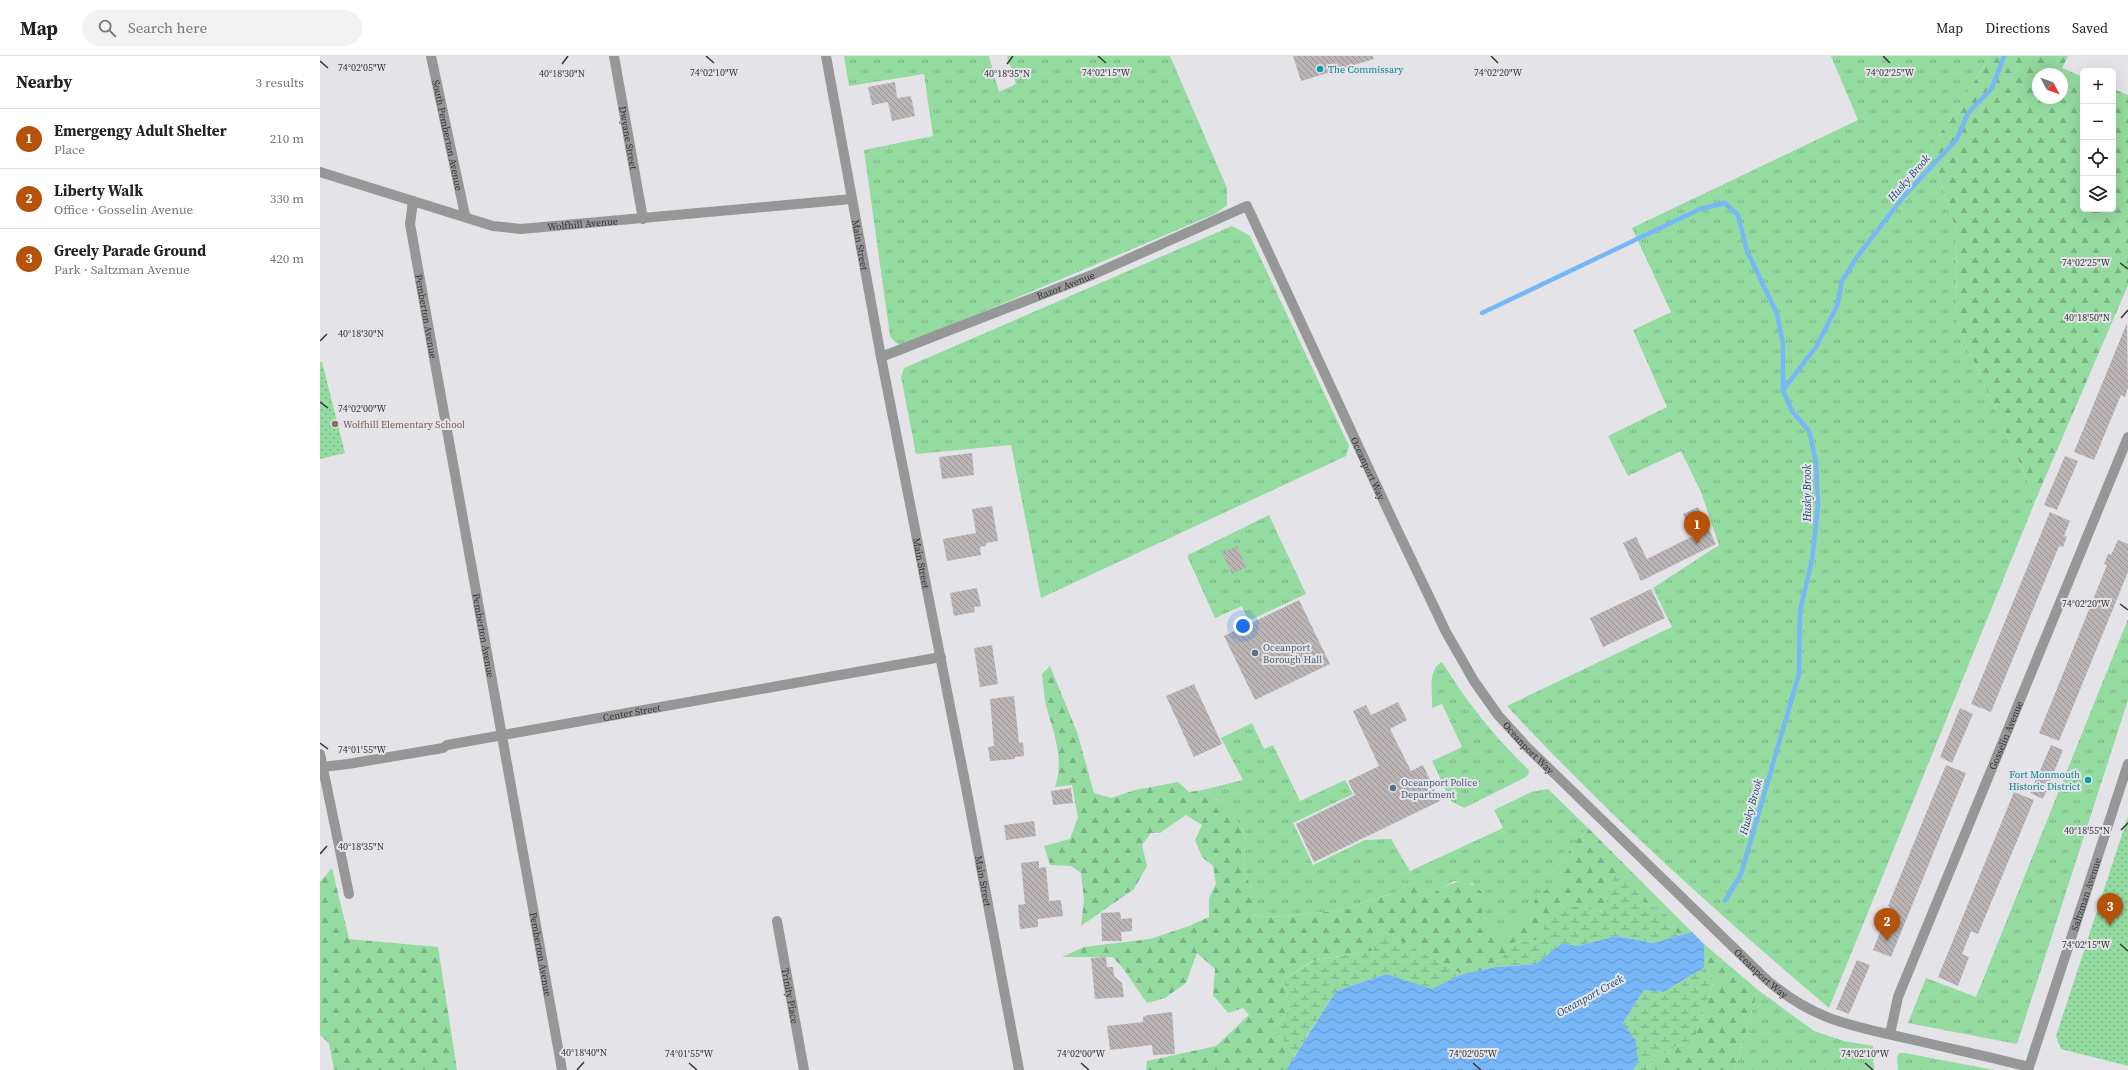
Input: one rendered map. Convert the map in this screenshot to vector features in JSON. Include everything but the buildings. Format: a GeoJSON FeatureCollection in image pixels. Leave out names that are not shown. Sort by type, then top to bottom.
{"type":"FeatureCollection","features":[{"type":"Feature","properties":{"kind":"street","name":"South Pemberton Avenue"},"geometry":{"type":"LineString","coordinates":[[432,56],[465,215]]}},
{"type":"Feature","properties":{"kind":"street","name":"Dwyane Street"},"geometry":{"type":"LineString","coordinates":[[614,56],[643,219]]}},
{"type":"Feature","properties":{"kind":"street","name":"Main Street"},"geometry":{"type":"LineString","coordinates":[[826,56],[881,357],[941,657],[1019,1070]]}},
{"type":"Feature","properties":{"kind":"street","name":"Wolfhill Avenue"},"geometry":{"type":"LineString","coordinates":[[320,172],[413,201],[465,215],[493,226],[521,230],[852,199]]}},
{"type":"Feature","properties":{"kind":"street","name":"Pemberton Avenue"},"geometry":{"type":"LineString","coordinates":[[413,201],[410,224],[562,1070]]}},
{"type":"Feature","properties":{"kind":"street","name":"Razor Avenue"},"geometry":{"type":"LineString","coordinates":[[881,357],[1092,275],[1247,206]]}},
{"type":"Feature","properties":{"kind":"street","name":"Oceanport Way"},"geometry":{"type":"LineString","coordinates":[[1247,206],[1446,632],[1474,681],[1498,715],[1536,756],[1690,907],[1779,990],[1802,1006],[1826,1018],[1855,1027],[1890,1034],[2029,1068]]}},
{"type":"Feature","properties":{"kind":"street","name":"Gosselin Avenue"},"geometry":{"type":"LineString","coordinates":[[1890,1034],[1898,998],[2128,437]]}},
{"type":"Feature","properties":{"kind":"street","name":"Center Street"},"geometry":{"type":"LineString","coordinates":[[322,767],[428,750],[503,735],[941,657]]}},
{"type":"Feature","properties":{"kind":"street"},"geometry":{"type":"LineString","coordinates":[[320,754],[348,894]]}},
{"type":"Feature","properties":{"kind":"street","name":"Saltzman Avenue"},"geometry":{"type":"LineString","coordinates":[[2029,1068],[2128,764]]}},
{"type":"Feature","properties":{"kind":"street","name":"Trinity Place"},"geometry":{"type":"LineString","coordinates":[[777,921],[804,1070]]}},
{"type":"Feature","properties":{"kind":"green space"},"geometry":{"type":"Polygon","coordinates":[[[844,56],[989,56],[999,92],[1016,84],[1007,56],[1170,56],[1227,188],[1227,205],[1215,214],[905,345],[898,344],[890,336],[864,150],[933,136],[924,74],[849,86],[844,56]]]}},
{"type":"Feature","properties":{"kind":"green space"},"geometry":{"type":"Polygon","coordinates":[[[1831,56],[1991,56],[1931,147],[1956,231],[1957,324],[2036,499],[1829,1008],[1704,899],[1623,824],[1507,706],[1672,627],[1653,588],[1719,545],[1701,492],[1681,451],[1628,476],[1608,436],[1667,407],[1633,330],[1671,312],[1632,228],[1858,120],[1831,56]]]}},
{"type":"Feature","properties":{"kind":"green space"},"geometry":{"type":"Polygon","coordinates":[[[1991,56],[2068,56],[2062,68],[2032,68],[2032,104],[2068,104],[2068,71],[2080,76],[2080,212],[2116,212],[2116,90],[2128,95],[2128,285],[2036,499],[1957,324],[1956,231],[1931,147],[1991,56]]]}},
{"type":"Feature","properties":{"kind":"green space"},"geometry":{"type":"Polygon","coordinates":[[[1232,226],[1250,236],[1349,446],[1346,456],[1041,598],[1011,445],[916,454],[901,377],[904,368],[1232,226]]]}},
{"type":"Feature","properties":{"kind":"green space"},"geometry":{"type":"Polygon","coordinates":[[[320,362],[322,362],[345,453],[320,459],[320,362]]]}},
{"type":"Feature","properties":{"kind":"green space"},"geometry":{"type":"Polygon","coordinates":[[[1269,515],[1306,594],[1248,621],[1242,606],[1215,618],[1188,555],[1269,515]]]}},
{"type":"Feature","properties":{"kind":"green space"},"geometry":{"type":"Polygon","coordinates":[[[2128,619],[2128,700],[2017,1044],[1908,1023],[1926,978],[1976,997],[2128,619]]]}},
{"type":"Feature","properties":{"kind":"green space"},"geometry":{"type":"Polygon","coordinates":[[[1442,662],[1482,719],[1529,770],[1528,775],[1524,778],[1464,808],[1451,801],[1432,761],[1462,747],[1442,704],[1432,708],[1432,682],[1434,670],[1437,665],[1442,662]]]}},
{"type":"Feature","properties":{"kind":"green space"},"geometry":{"type":"Polygon","coordinates":[[[1050,666],[1077,732],[1094,793],[1111,798],[1135,790],[1178,782],[1189,792],[1203,790],[1228,807],[1246,836],[1243,863],[1252,893],[1252,915],[1275,917],[1345,910],[1373,899],[1393,894],[1413,882],[1432,894],[1447,885],[1466,882],[1486,896],[1482,913],[1500,941],[1531,910],[1536,898],[1547,889],[1575,887],[1556,869],[1587,827],[1692,932],[1678,936],[1669,916],[1642,901],[1634,884],[1603,912],[1573,906],[1540,940],[1514,942],[1495,967],[1462,974],[1381,931],[1373,951],[1314,960],[1284,980],[1290,1008],[1274,1030],[1295,1055],[1286,1070],[1146,1070],[1147,1061],[1216,1046],[1249,1015],[1243,1008],[1228,1013],[1213,995],[1215,969],[1197,953],[1186,983],[1165,998],[1147,1003],[1125,971],[1113,957],[1062,957],[1084,947],[1150,939],[1189,926],[1209,917],[1209,898],[1216,884],[1213,866],[1202,857],[1195,840],[1202,825],[1186,815],[1160,833],[1151,833],[1142,845],[1147,866],[1134,889],[1081,926],[1084,900],[1081,873],[1071,866],[1050,865],[1044,846],[1070,839],[1078,817],[1072,785],[1055,787],[1059,766],[1057,746],[1046,705],[1042,674],[1050,666]]]}},
{"type":"Feature","properties":{"kind":"green space"},"geometry":{"type":"Polygon","coordinates":[[[1252,723],[1264,749],[1273,745],[1300,801],[1345,780],[1353,794],[1293,823],[1313,865],[1365,840],[1391,839],[1410,871],[1503,828],[1494,810],[1531,792],[1548,789],[1587,827],[1556,869],[1576,887],[1536,898],[1532,910],[1500,941],[1482,913],[1473,884],[1454,881],[1432,894],[1413,882],[1393,894],[1373,899],[1345,910],[1275,917],[1252,915],[1252,893],[1243,863],[1246,836],[1228,807],[1203,790],[1243,780],[1221,738],[1252,723]]]}},
{"type":"Feature","properties":{"kind":"green space"},"geometry":{"type":"Polygon","coordinates":[[[2128,816],[2128,1066],[2061,1049],[2056,1036],[2128,816]]]}},
{"type":"Feature","properties":{"kind":"green space"},"geometry":{"type":"Polygon","coordinates":[[[332,868],[349,939],[438,947],[457,1070],[334,1070],[329,1043],[320,1035],[320,882],[332,868]]]}},
{"type":"Feature","properties":{"kind":"green space"},"geometry":{"type":"Polygon","coordinates":[[[1617,869],[1634,884],[1642,901],[1669,916],[1678,936],[1653,943],[1616,936],[1578,946],[1562,943],[1536,964],[1495,967],[1514,942],[1540,940],[1548,916],[1573,906],[1603,912],[1617,869]]]}},
{"type":"Feature","properties":{"kind":"green space"},"geometry":{"type":"Polygon","coordinates":[[[1381,931],[1462,974],[1432,990],[1386,974],[1336,991],[1295,1055],[1274,1030],[1290,1008],[1284,980],[1315,960],[1373,951],[1381,931]]]}},
{"type":"Feature","properties":{"kind":"green space"},"geometry":{"type":"Polygon","coordinates":[[[1704,944],[1758,990],[1735,1070],[1646,1070],[1656,1058],[1678,1045],[1692,1047],[1714,980],[1704,968],[1704,944]]]}},
{"type":"Feature","properties":{"kind":"green space"},"geometry":{"type":"Polygon","coordinates":[[[1704,968],[1714,980],[1692,1047],[1678,1045],[1656,1058],[1646,1070],[1633,1070],[1638,1063],[1623,1023],[1644,990],[1663,992],[1704,968]]]}},
{"type":"Feature","properties":{"kind":"green space"},"geometry":{"type":"Polygon","coordinates":[[[1758,990],[1814,1031],[1844,1041],[1873,1046],[1874,1070],[1735,1070],[1758,990]]]}},
{"type":"Feature","properties":{"kind":"green space"},"geometry":{"type":"Polygon","coordinates":[[[1899,1053],[1994,1070],[1898,1070],[1897,1058],[1899,1053]]]}},
{"type":"Feature","properties":{"kind":"water","name":"Oceanport Creek"},"geometry":{"type":"Polygon","coordinates":[[[1692,932],[1704,944],[1704,968],[1663,992],[1644,990],[1623,1023],[1636,1041],[1638,1063],[1633,1070],[1286,1070],[1336,991],[1386,974],[1432,989],[1462,974],[1495,967],[1536,964],[1562,943],[1578,946],[1616,936],[1653,943],[1692,932]]]}},
{"type":"Feature","properties":{"kind":"waterway","name":"Husky Brook"},"geometry":{"type":"LineString","coordinates":[[1725,901],[1741,874],[1799,674],[1800,611],[1812,560],[1818,506],[1816,462],[1809,431],[1792,411],[1783,390],[1816,347],[1837,306],[1842,281],[1857,257],[1904,196],[1957,139],[1968,113],[1992,88],[2004,56]]}},
{"type":"Feature","properties":{"kind":"waterway"},"geometry":{"type":"LineString","coordinates":[[1482,313],[1700,209],[1725,203],[1738,215],[1747,251],[1777,314],[1783,344],[1783,389]]}},
{"type":"Feature","properties":{"kind":"place","name":"The Commissary"},"geometry":{"type":"Point","coordinates":[1320,69]}},
{"type":"Feature","properties":{"kind":"place","name":"Wolfhill Elementary School"},"geometry":{"type":"Point","coordinates":[335,424]}},
{"type":"Feature","properties":{"kind":"place","name":"Emergengy Adult Shelter"},"geometry":{"type":"Point","coordinates":[1697,544]}},
{"type":"Feature","properties":{"kind":"place","name":"Oceanport Borough Hall"},"geometry":{"type":"Point","coordinates":[1255,653]}},
{"type":"Feature","properties":{"kind":"place","name":"Fort Monmouth Historic District"},"geometry":{"type":"Point","coordinates":[2088,780]}},
{"type":"Feature","properties":{"kind":"place","name":"Oceanport Police Department"},"geometry":{"type":"Point","coordinates":[1393,788]}},
{"type":"Feature","properties":{"kind":"place","name":"Greely Parade Ground"},"geometry":{"type":"Point","coordinates":[2110,926]}},
{"type":"Feature","properties":{"kind":"place","name":"Liberty Walk"},"geometry":{"type":"Point","coordinates":[1887,941]}}]}
